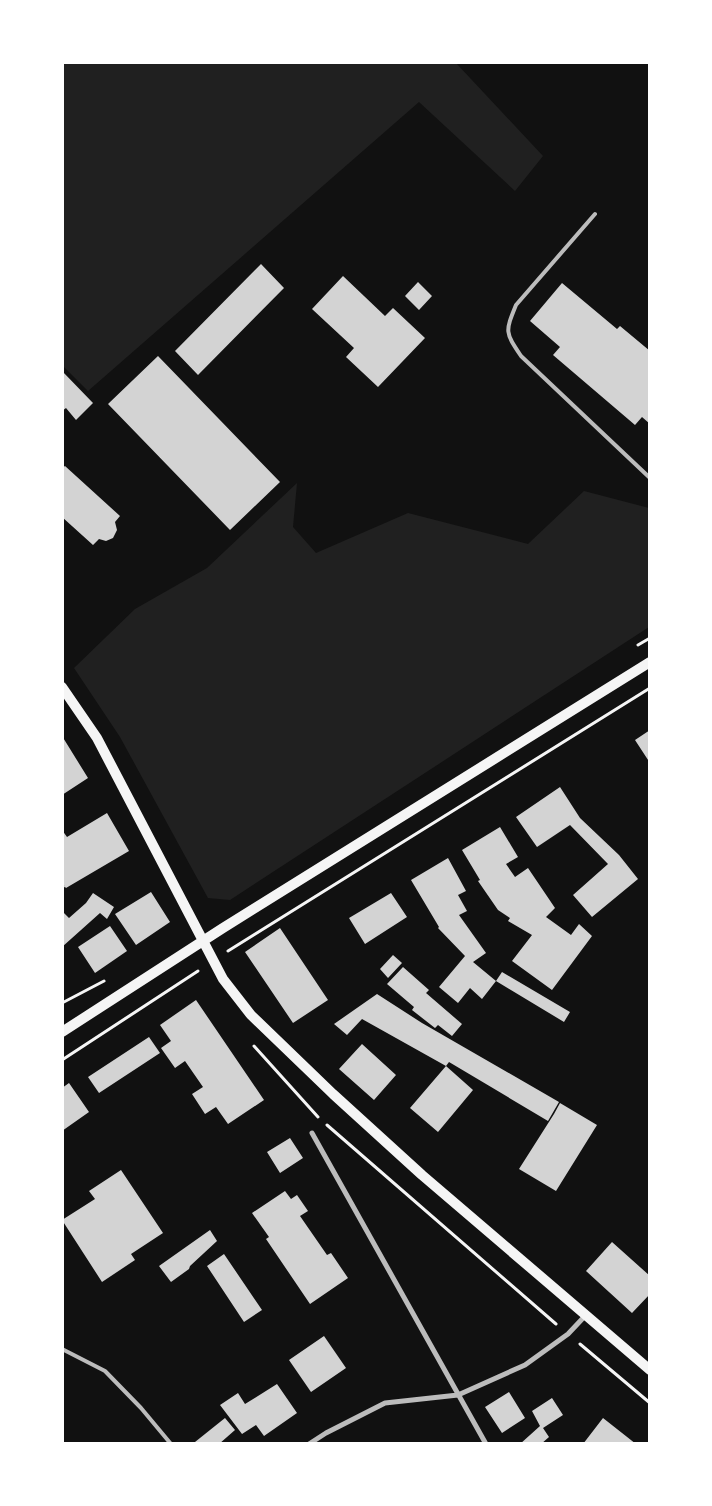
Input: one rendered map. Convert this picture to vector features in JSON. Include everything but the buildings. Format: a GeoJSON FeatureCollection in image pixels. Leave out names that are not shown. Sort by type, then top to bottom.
{"type":"FeatureCollection","features":[{"type":"Feature","properties":{"kind":"main road"},"geometry":{"type":"LineString","coordinates":[[62,1032],[650,662]]}},
{"type":"Feature","properties":{"kind":"main road"},"geometry":{"type":"LineString","coordinates":[[62,687],[97,738],[223,978],[251,1015],[422,1175],[650,1370]]}},
{"type":"Feature","properties":{"kind":"street"},"geometry":{"type":"LineString","coordinates":[[312,1133],[486,1444]]}},
{"type":"Feature","properties":{"kind":"street"},"geometry":{"type":"LineString","coordinates":[[309,1444],[326,1433],[386,1403],[458,1395],[525,1365],[568,1334],[585,1316]]}},
{"type":"Feature","properties":{"kind":"lane"},"geometry":{"type":"LineString","coordinates":[[595,214],[516,305],[508,324],[508,337],[521,356],[650,478]]}},
{"type":"Feature","properties":{"kind":"lane"},"geometry":{"type":"LineString","coordinates":[[62,1349],[105,1372],[141,1408],[171,1444]]}},
{"type":"Feature","properties":{"kind":"path"},"geometry":{"type":"LineString","coordinates":[[62,1060],[214,960],[650,688]]}},
{"type":"Feature","properties":{"kind":"path"},"geometry":{"type":"LineString","coordinates":[[568,1334],[650,1403]]}},
{"type":"Feature","properties":{"kind":"shaded area"},"geometry":{"type":"Polygon","coordinates":[[[63,62],[456,63],[543,156],[515,191],[419,102],[88,391],[63,366],[63,62]]]}},
{"type":"Feature","properties":{"kind":"shaded area"},"geometry":{"type":"Polygon","coordinates":[[[297,483],[293,527],[316,553],[408,513],[528,544],[584,491],[649,508],[649,627],[230,900],[208,898],[120,737],[74,668],[135,609],[207,568],[297,483]]]}}]}
